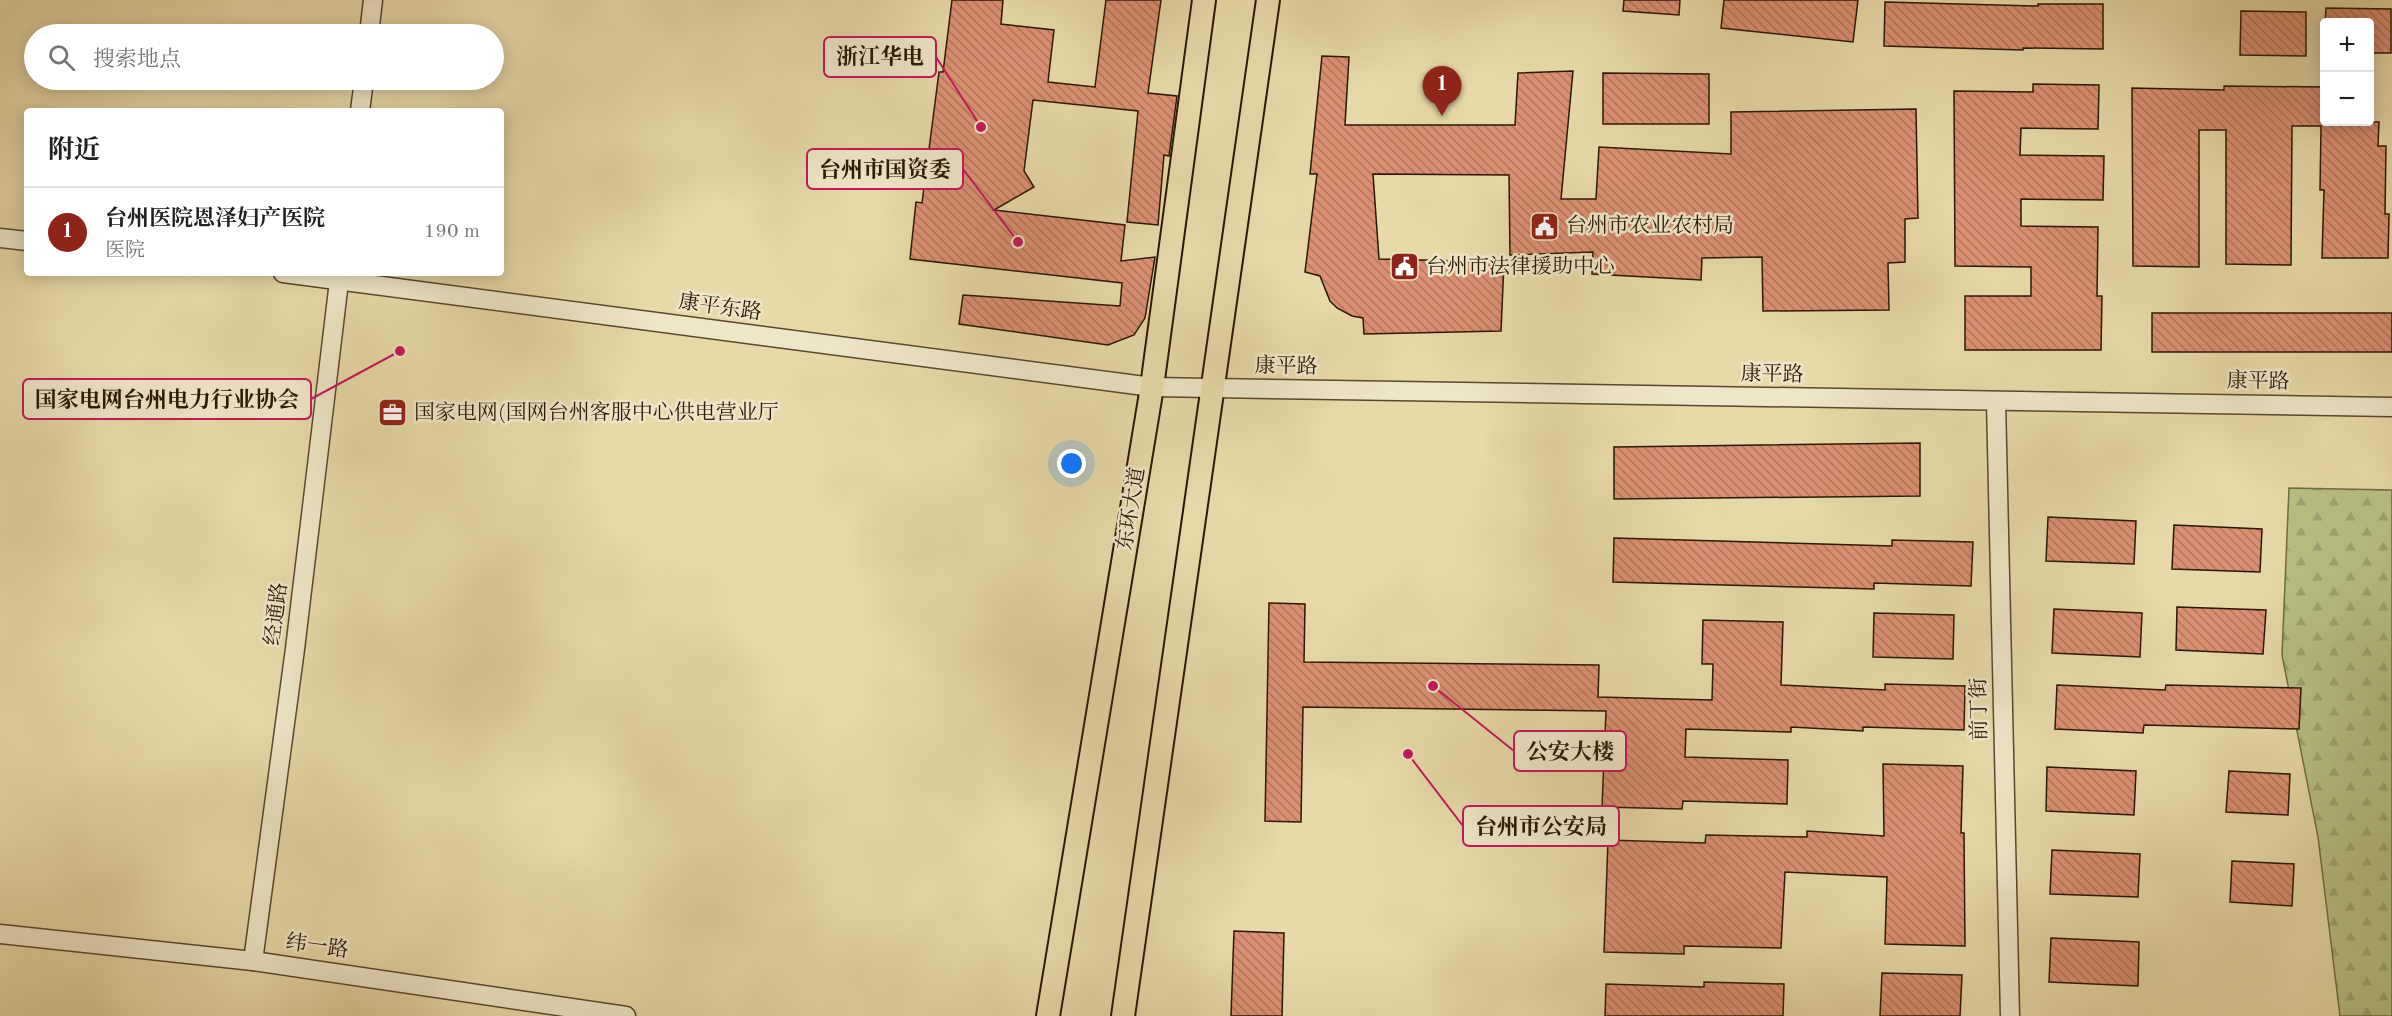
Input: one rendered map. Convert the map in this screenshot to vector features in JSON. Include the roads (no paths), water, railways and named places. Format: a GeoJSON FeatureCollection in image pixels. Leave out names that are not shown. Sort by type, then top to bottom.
{"type":"FeatureCollection","features":[{"type":"Feature","properties":{"kind":"main road","name":"东环大道"},"geometry":{"type":"LineString","coordinates":[[1048,1016],[1152,387],[1204,0]]}},
{"type":"Feature","properties":{"kind":"main road"},"geometry":{"type":"LineString","coordinates":[[1123,1016],[1268,0]]}},
{"type":"Feature","properties":{"kind":"street"},"geometry":{"type":"LineString","coordinates":[[370,24],[373,0]]}},
{"type":"Feature","properties":{"kind":"street"},"geometry":{"type":"LineString","coordinates":[[360,108],[363,90]]}},
{"type":"Feature","properties":{"kind":"street"},"geometry":{"type":"LineString","coordinates":[[0,238],[24,241]]}},
{"type":"Feature","properties":{"kind":"street","name":"康平东路"},"geometry":{"type":"LineString","coordinates":[[340,277],[1152,387]]}},
{"type":"Feature","properties":{"kind":"street","name":"经通路"},"geometry":{"type":"LineString","coordinates":[[253,961],[295,649],[340,277]]}},
{"type":"Feature","properties":{"kind":"street","name":"康平路"},"geometry":{"type":"LineString","coordinates":[[1152,387],[2392,407]]}},
{"type":"Feature","properties":{"kind":"street","name":"前丁街"},"geometry":{"type":"LineString","coordinates":[[1996,400],[2010,1016]]}},
{"type":"Feature","properties":{"kind":"street","name":"纬一路"},"geometry":{"type":"LineString","coordinates":[[0,934],[253,961],[626,1016]]}},
{"type":"Feature","properties":{"kind":"place","name":"台州医院恩泽妇产医院"},"geometry":{"type":"Point","coordinates":[1442,116]}},
{"type":"Feature","properties":{"kind":"place","name":"浙江华电"},"geometry":{"type":"Point","coordinates":[981,127]}},
{"type":"Feature","properties":{"kind":"place","name":"台州市农业农村局"},"geometry":{"type":"Point","coordinates":[1545,226]}},
{"type":"Feature","properties":{"kind":"place","name":"台州市国资委"},"geometry":{"type":"Point","coordinates":[1018,242]}},
{"type":"Feature","properties":{"kind":"place","name":"台州市法律援助中心"},"geometry":{"type":"Point","coordinates":[1405,267]}},
{"type":"Feature","properties":{"kind":"place","name":"国家电网台州电力行业协会"},"geometry":{"type":"Point","coordinates":[400,351]}},
{"type":"Feature","properties":{"kind":"place","name":"国家电网(国网台州客服中心供电营业厅"},"geometry":{"type":"Point","coordinates":[393,413]}},
{"type":"Feature","properties":{"kind":"place","name":"公安大楼"},"geometry":{"type":"Point","coordinates":[1433,686]}},
{"type":"Feature","properties":{"kind":"place","name":"台州市公安局"},"geometry":{"type":"Point","coordinates":[1408,754]}}]}
